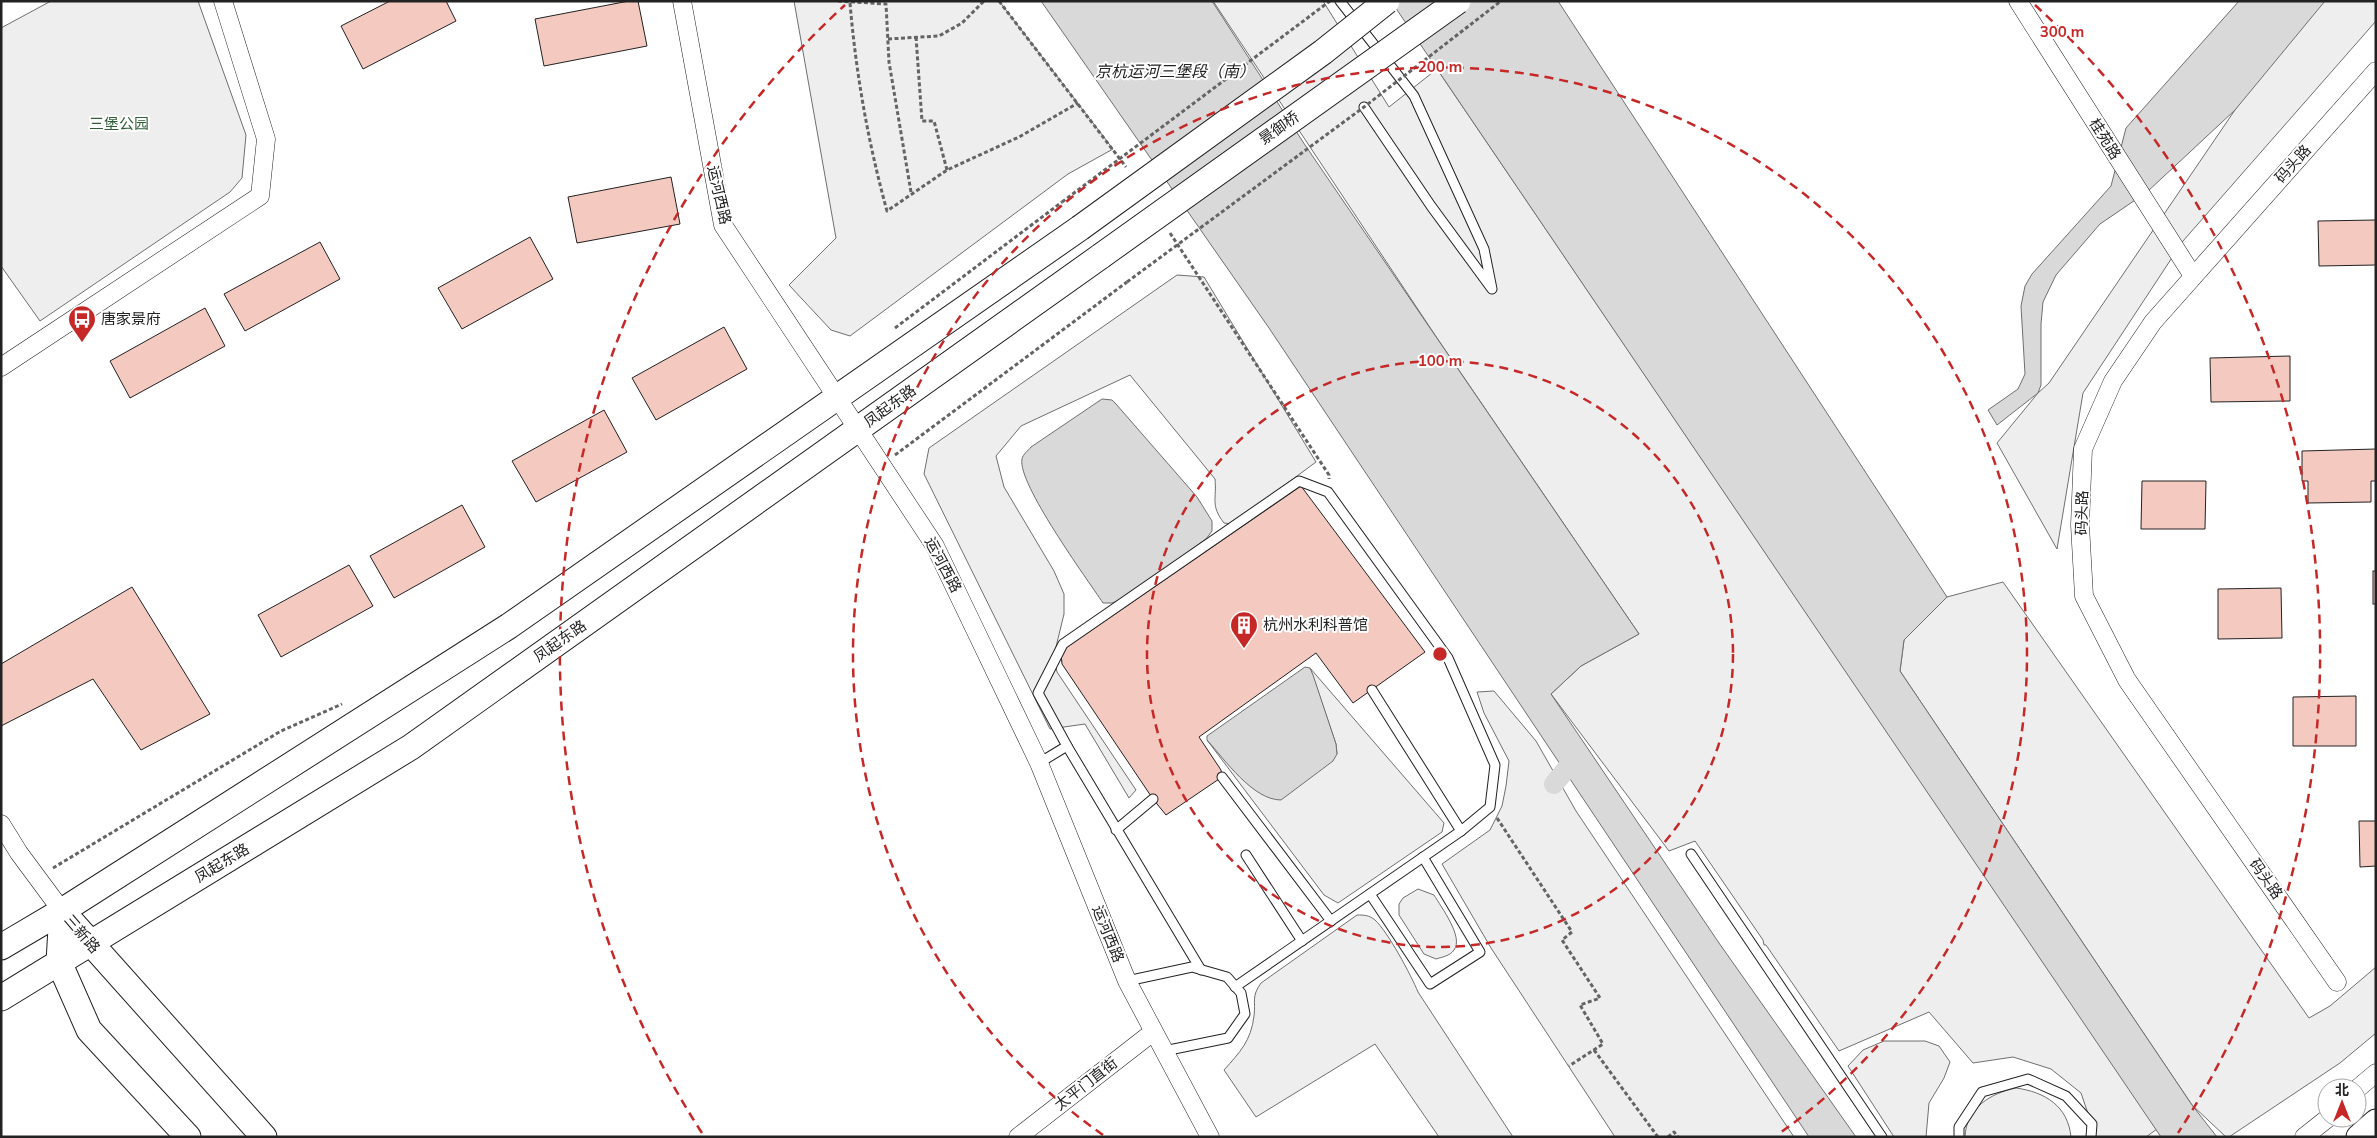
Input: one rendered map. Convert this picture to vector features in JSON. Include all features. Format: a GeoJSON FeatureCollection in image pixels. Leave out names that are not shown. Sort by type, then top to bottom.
{"type":"FeatureCollection","features":[{"type":"Feature","properties":{"kind":"main road"},"geometry":{"type":"LineString","coordinates":[[1,947],[62,911],[509,626],[1080,228],[1315,58],[1387,1]]}},
{"type":"Feature","properties":{"kind":"main road","name":"景御桥"},"geometry":{"type":"LineString","coordinates":[[1101,256],[1458,1]]}},
{"type":"Feature","properties":{"kind":"main road","name":"凤起东路"},"geometry":{"type":"LineString","coordinates":[[1,998],[411,747],[1101,256]]}},
{"type":"Feature","properties":{"kind":"main road","name":"三新路"},"geometry":{"type":"LineString","coordinates":[[62,911],[264,1137]]}},
{"type":"Feature","properties":{"kind":"main road","name":"三新路"},"geometry":{"type":"LineString","coordinates":[[62,911],[59,962],[89,1030],[188,1137]]}},
{"type":"Feature","properties":{"kind":"main road"},"geometry":{"type":"LineString","coordinates":[[2359,1137],[2376,1122]]}},
{"type":"Feature","properties":{"kind":"street"},"geometry":{"type":"LineString","coordinates":[[1,367],[260,196],[266,139],[223,1]]}},
{"type":"Feature","properties":{"kind":"street","name":"运河西路"},"geometry":{"type":"LineString","coordinates":[[682,1],[723,225],[935,546],[1039,763],[1127,981],[1210,1137]]}},
{"type":"Feature","properties":{"kind":"street","name":"桂苑路"},"geometry":{"type":"LineString","coordinates":[[2018,1],[2193,276]]}},
{"type":"Feature","properties":{"kind":"street","name":"码头路"},"geometry":{"type":"LineString","coordinates":[[2337,982],[2127,680],[2084,596],[2080,525],[2083,449],[2113,381],[2153,322],[2376,71]]}},
{"type":"Feature","properties":{"kind":"street"},"geometry":{"type":"LineString","coordinates":[[1,824],[62,911]]}},
{"type":"Feature","properties":{"kind":"street","name":"太平门直街"},"geometry":{"type":"LineString","coordinates":[[1018,1137],[1153,1032]]}},
{"type":"Feature","properties":{"kind":"street"},"geometry":{"type":"LineString","coordinates":[[2304,1137],[2317,1126]]}},
{"type":"Feature","properties":{"kind":"lane"},"geometry":{"type":"LineString","coordinates":[[1340,1],[1414,96],[1484,249],[1492,289],[1431,206],[1364,107]]}},
{"type":"Feature","properties":{"kind":"lane"},"geometry":{"type":"LineString","coordinates":[[1200,970],[1116,830],[1038,693],[1063,644],[1299,481],[1328,492],[1448,658],[1495,765],[1490,807],[1461,831],[1235,987]]}},
{"type":"Feature","properties":{"kind":"lane"},"geometry":{"type":"LineString","coordinates":[[1372,690],[1461,831]]}},
{"type":"Feature","properties":{"kind":"lane"},"geometry":{"type":"LineString","coordinates":[[1039,763],[1067,746]]}},
{"type":"Feature","properties":{"kind":"lane"},"geometry":{"type":"LineString","coordinates":[[1222,777],[1331,921]]}},
{"type":"Feature","properties":{"kind":"lane"},"geometry":{"type":"LineString","coordinates":[[1116,830],[1153,799]]}},
{"type":"Feature","properties":{"kind":"lane"},"geometry":{"type":"LineString","coordinates":[[1691,854],[1882,1137]]}},
{"type":"Feature","properties":{"kind":"lane"},"geometry":{"type":"LineString","coordinates":[[1246,855],[1302,941]]}},
{"type":"Feature","properties":{"kind":"lane"},"geometry":{"type":"LineString","coordinates":[[1370,894],[1430,984],[1480,952],[1423,857]]}},
{"type":"Feature","properties":{"kind":"lane"},"geometry":{"type":"LineString","coordinates":[[1127,981],[1192,968],[1227,977],[1242,994],[1245,1014],[1228,1038],[1164,1051]]}},
{"type":"Feature","properties":{"kind":"lane"},"geometry":{"type":"LineString","coordinates":[[1959,1137],[1959,1127],[1982,1092],[2028,1079],[2066,1096],[2092,1124],[2091,1137]]}},
{"type":"Feature","properties":{"kind":"path"},"geometry":{"type":"LineString","coordinates":[[838,1],[886,4],[889,62],[911,192]]}},
{"type":"Feature","properties":{"kind":"path"},"geometry":{"type":"LineString","coordinates":[[888,39],[939,36],[962,23],[984,1]]}},
{"type":"Feature","properties":{"kind":"path"},"geometry":{"type":"LineString","coordinates":[[999,1],[1130,173]]}},
{"type":"Feature","properties":{"kind":"path"},"geometry":{"type":"LineString","coordinates":[[888,333],[1330,1]]}},
{"type":"Feature","properties":{"kind":"path"},"geometry":{"type":"LineString","coordinates":[[881,466],[1364,107],[1501,1]]}},
{"type":"Feature","properties":{"kind":"path"},"geometry":{"type":"LineString","coordinates":[[850,3],[855,61],[866,123],[887,211],[911,192],[947,170],[1019,138],[1078,103]]}},
{"type":"Feature","properties":{"kind":"path"},"geometry":{"type":"LineString","coordinates":[[916,37],[922,121],[934,121],[947,170]]}},
{"type":"Feature","properties":{"kind":"path"},"geometry":{"type":"LineString","coordinates":[[1168,229],[1330,475],[1328,492]]}},
{"type":"Feature","properties":{"kind":"path"},"geometry":{"type":"LineString","coordinates":[[37,877],[281,731],[349,701]]}},
{"type":"Feature","properties":{"kind":"path"},"geometry":{"type":"LineString","coordinates":[[1490,807],[1572,932],[1562,940],[1600,998],[1580,1005],[1603,1044],[1568,1066]]}},
{"type":"Feature","properties":{"kind":"path"},"geometry":{"type":"LineString","coordinates":[[1594,1050],[1658,1137]]}},
{"type":"Feature","properties":{"kind":"path"},"geometry":{"type":"LineString","coordinates":[[1668,1137],[1674,1132],[1678,1137]]}},
{"type":"Feature","properties":{"kind":"green space","name":"三堡公园"},"geometry":{"type":"Polygon","coordinates":[[[51,1],[198,1],[246,135],[242,178],[230,192],[40,321],[1,266],[1,28],[51,1]]]}},
{"type":"Feature","properties":{"kind":"green space"},"geometry":{"type":"Polygon","coordinates":[[[794,1],[999,1],[1113,149],[1068,174],[850,336],[831,330],[789,285],[836,238],[794,1]]]}},
{"type":"Feature","properties":{"kind":"green space"},"geometry":{"type":"Polygon","coordinates":[[[1213,1],[1323,1],[1389,107],[1437,69],[2157,1129],[2146,1137],[2096,1137],[2081,1093],[2051,1069],[2013,1057],[1973,1063],[1929,1012],[1839,1051],[1766,945],[1764,945],[1763,940],[1695,841],[1669,851],[1551,694],[1581,666],[1639,634],[1437,338],[1213,1]]]}},
{"type":"Feature","properties":{"kind":"green space"},"geometry":{"type":"Polygon","coordinates":[[[2322,1],[2376,1],[2376,21],[2183,241],[2083,393],[2057,549],[1997,443],[2038,393],[2049,383],[2269,60],[2322,1]]]}},
{"type":"Feature","properties":{"kind":"green space"},"geometry":{"type":"Polygon","coordinates":[[[1177,275],[1204,277],[1316,462],[1232,524],[1224,523],[1217,511],[1215,502],[1215,479],[1130,375],[1021,426],[996,456],[1004,487],[1054,571],[1064,594],[1064,614],[1054,655],[1057,672],[1136,790],[1129,798],[1085,724],[1050,729],[924,474],[929,448],[1177,275]]]}},
{"type":"Feature","properties":{"kind":"green space"},"geometry":{"type":"Polygon","coordinates":[[[2003,582],[2309,1018],[2330,1006],[2376,967],[2376,1033],[2340,1063],[2229,1137],[2226,1137],[2192,1105],[1900,671],[1904,640],[1947,597],[2003,582]]]}},
{"type":"Feature","properties":{"kind":"green space"},"geometry":{"type":"Polygon","coordinates":[[[1310,668],[1444,823],[1442,832],[1338,903],[1324,895],[1207,740],[1235,771],[1337,754],[1336,744],[1310,668]]]}},
{"type":"Feature","properties":{"kind":"green space"},"geometry":{"type":"Polygon","coordinates":[[[1494,691],[1536,741],[1576,811],[1794,1137],[1615,1137],[1491,948],[1442,864],[1490,830],[1502,806],[1509,761],[1484,713],[1477,692],[1494,691]]]}},
{"type":"Feature","properties":{"kind":"green space"},"geometry":{"type":"Polygon","coordinates":[[[1418,889],[1434,895],[1454,930],[1456,944],[1454,950],[1446,956],[1436,959],[1424,954],[1399,915],[1399,904],[1403,898],[1418,889]]]}},
{"type":"Feature","properties":{"kind":"green space"},"geometry":{"type":"Polygon","coordinates":[[[1357,915],[1373,918],[1386,934],[1405,965],[1418,992],[1513,1137],[1439,1137],[1375,1044],[1256,1117],[1224,1070],[1240,1052],[1253,1025],[1255,996],[1258,988],[1261,983],[1357,915]]]}},
{"type":"Feature","properties":{"kind":"green space"},"geometry":{"type":"Polygon","coordinates":[[[1884,1041],[1925,1041],[1939,1046],[1950,1062],[1944,1078],[1929,1103],[1926,1137],[1894,1137],[1848,1066],[1863,1050],[1884,1041]]]}},
{"type":"Feature","properties":{"kind":"green space"},"geometry":{"type":"Polygon","coordinates":[[[2016,1088],[2036,1093],[2053,1102],[2065,1117],[2071,1137],[1965,1137],[1966,1127],[1970,1118],[1981,1104],[1989,1098],[2016,1088]]]}},
{"type":"Feature","properties":{"kind":"water","name":"京杭运河三堡段（南）"},"geometry":{"type":"Polygon","coordinates":[[[1041,1],[1212,1],[1305,145],[1639,634],[1581,666],[1551,694],[1719,943],[1856,1137],[1809,1137],[1269,328],[1041,1]]]}},
{"type":"Feature","properties":{"kind":"water"},"geometry":{"type":"Polygon","coordinates":[[[1391,1],[1558,1],[1947,597],[1904,640],[1900,671],[2192,1105],[2217,1137],[2161,1137],[1391,1]]]}},
{"type":"Feature","properties":{"kind":"water"},"geometry":{"type":"Polygon","coordinates":[[[2239,1],[2325,1],[2235,110],[2147,192],[2100,224],[2056,275],[2043,302],[2041,385],[2038,393],[1997,425],[1988,410],[2018,389],[2025,374],[2021,306],[2025,286],[2032,274],[2111,186],[2126,128],[2239,1]]]}},
{"type":"Feature","properties":{"kind":"water"},"geometry":{"type":"Polygon","coordinates":[[[1102,399],[1112,400],[1116,404],[1197,497],[1212,521],[1212,531],[1206,539],[1125,598],[1112,603],[1103,603],[1041,509],[1023,471],[1022,459],[1031,447],[1102,399]]]}},
{"type":"Feature","properties":{"kind":"water"},"geometry":{"type":"Polygon","coordinates":[[[1305,667],[1310,668],[1313,675],[1336,744],[1337,754],[1333,761],[1281,800],[1271,798],[1260,793],[1240,778],[1207,740],[1207,736],[1305,667]]]}},
{"type":"Feature","properties":{"kind":"building"},"geometry":{"type":"Polygon","coordinates":[[[390,1],[446,1],[456,21],[363,69],[341,26],[390,1]]]}},
{"type":"Feature","properties":{"kind":"building"},"geometry":{"type":"Polygon","coordinates":[[[629,1],[638,1],[647,46],[544,66],[535,19],[629,1]]]}},
{"type":"Feature","properties":{"kind":"building"},"geometry":{"type":"Polygon","coordinates":[[[671,177],[680,224],[577,243],[568,197],[671,177]]]}},
{"type":"Feature","properties":{"kind":"building"},"geometry":{"type":"Polygon","coordinates":[[[2376,220],[2376,265],[2319,266],[2318,221],[2376,220]]]}},
{"type":"Feature","properties":{"kind":"building"},"geometry":{"type":"Polygon","coordinates":[[[530,237],[553,279],[462,329],[438,288],[530,237]]]}},
{"type":"Feature","properties":{"kind":"building"},"geometry":{"type":"Polygon","coordinates":[[[320,242],[340,279],[245,331],[224,294],[320,242]]]}},
{"type":"Feature","properties":{"kind":"building"},"geometry":{"type":"Polygon","coordinates":[[[205,308],[225,346],[130,398],[110,361],[205,308]]]}},
{"type":"Feature","properties":{"kind":"building"},"geometry":{"type":"Polygon","coordinates":[[[724,327],[747,369],[656,420],[632,378],[724,327]]]}},
{"type":"Feature","properties":{"kind":"building"},"geometry":{"type":"Polygon","coordinates":[[[2290,356],[2290,401],[2211,402],[2210,358],[2290,356]]]}},
{"type":"Feature","properties":{"kind":"building"},"geometry":{"type":"Polygon","coordinates":[[[604,410],[627,452],[536,502],[512,461],[604,410]]]}},
{"type":"Feature","properties":{"kind":"building"},"geometry":{"type":"Polygon","coordinates":[[[2376,449],[2376,481],[2371,481],[2371,502],[2308,503],[2308,481],[2302,481],[2302,451],[2376,449]]]}},
{"type":"Feature","properties":{"kind":"building"},"geometry":{"type":"Polygon","coordinates":[[[2142,481],[2206,481],[2205,529],[2141,529],[2142,481]]]}},
{"type":"Feature","properties":{"kind":"building","name":"杭州水利科普馆"},"geometry":{"type":"Polygon","coordinates":[[[1301,486],[1425,652],[1353,703],[1316,653],[1199,737],[1221,770],[1222,777],[1166,815],[1153,799],[1062,664],[1061,654],[1067,647],[1301,486]]]}},
{"type":"Feature","properties":{"kind":"building"},"geometry":{"type":"Polygon","coordinates":[[[462,505],[485,547],[394,598],[370,556],[462,505]]]}},
{"type":"Feature","properties":{"kind":"building"},"geometry":{"type":"Polygon","coordinates":[[[349,565],[373,606],[281,657],[258,615],[349,565]]]}},
{"type":"Feature","properties":{"kind":"building"},"geometry":{"type":"Polygon","coordinates":[[[2373,571],[2376,571],[2376,604],[2373,604],[2373,571]]]}},
{"type":"Feature","properties":{"kind":"building"},"geometry":{"type":"Polygon","coordinates":[[[132,587],[210,714],[141,750],[93,679],[1,726],[1,664],[132,587]]]}},
{"type":"Feature","properties":{"kind":"building"},"geometry":{"type":"Polygon","coordinates":[[[2281,588],[2282,638],[2218,639],[2218,589],[2281,588]]]}},
{"type":"Feature","properties":{"kind":"building"},"geometry":{"type":"Polygon","coordinates":[[[2356,696],[2356,746],[2293,746],[2293,697],[2356,696]]]}},
{"type":"Feature","properties":{"kind":"building"},"geometry":{"type":"Polygon","coordinates":[[[2359,821],[2376,821],[2376,866],[2360,867],[2359,821]]]}},
{"type":"Feature","properties":{"kind":"waterway"},"geometry":{"type":"LineString","coordinates":[[1554,784],[1573,761]]}},
{"type":"Feature","properties":{"kind":"place","name":"唐家景府"},"geometry":{"type":"Point","coordinates":[82,343]}},
{"type":"Feature","properties":{"kind":"place","name":"杭州水利科普馆"},"geometry":{"type":"Point","coordinates":[1244,649]}}]}
